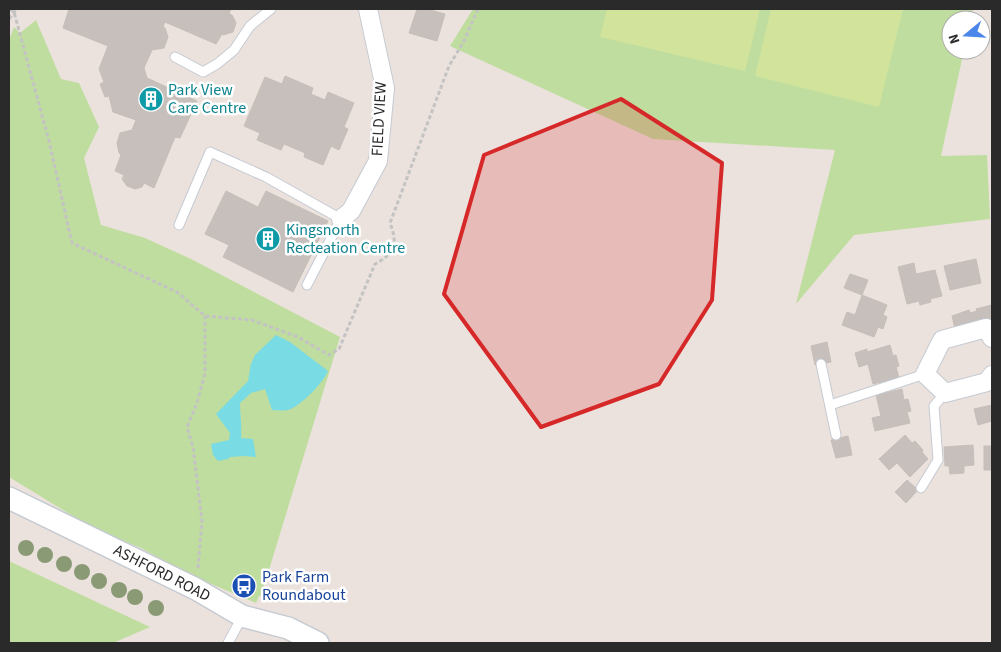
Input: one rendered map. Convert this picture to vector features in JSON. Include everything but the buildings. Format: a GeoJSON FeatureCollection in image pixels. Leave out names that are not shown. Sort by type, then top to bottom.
{"type":"FeatureCollection","features":[{"type":"Feature","properties":{"kind":"street","name":"FIELD VIEW"},"geometry":{"type":"LineString","coordinates":[[341,219],[351,211],[378,161],[385,88],[368,9]]}},
{"type":"Feature","properties":{"kind":"street"},"geometry":{"type":"LineString","coordinates":[[992,338],[986,328],[942,340],[925,374],[945,393],[987,382],[992,375]]}},
{"type":"Feature","properties":{"kind":"street","name":"ASHFORD ROAD"},"geometry":{"type":"LineString","coordinates":[[9,498],[196,589],[242,616],[288,628],[318,643]]}},
{"type":"Feature","properties":{"kind":"lane"},"geometry":{"type":"LineString","coordinates":[[174,57],[202,72],[217,64],[234,50],[250,26],[272,9]]}},
{"type":"Feature","properties":{"kind":"lane"},"geometry":{"type":"LineString","coordinates":[[179,225],[210,152],[266,177],[341,219],[307,285]]}},
{"type":"Feature","properties":{"kind":"lane"},"geometry":{"type":"LineString","coordinates":[[822,364],[836,435]]}},
{"type":"Feature","properties":{"kind":"lane"},"geometry":{"type":"LineString","coordinates":[[830,405],[925,374]]}},
{"type":"Feature","properties":{"kind":"lane"},"geometry":{"type":"LineString","coordinates":[[921,488],[938,460],[934,406],[945,393]]}},
{"type":"Feature","properties":{"kind":"lane"},"geometry":{"type":"LineString","coordinates":[[228,643],[242,616]]}},
{"type":"Feature","properties":{"kind":"path"},"geometry":{"type":"LineString","coordinates":[[12,10],[17,9]]}},
{"type":"Feature","properties":{"kind":"path"},"geometry":{"type":"LineString","coordinates":[[12,10],[48,141],[72,243],[177,292],[206,316],[252,320],[298,337],[330,355],[339,350],[375,264],[386,258],[394,247],[394,234],[390,222],[449,66],[464,41],[478,9]]}},
{"type":"Feature","properties":{"kind":"path"},"geometry":{"type":"LineString","coordinates":[[9,19],[12,10]]}},
{"type":"Feature","properties":{"kind":"path"},"geometry":{"type":"LineString","coordinates":[[196,589],[202,521],[193,446],[187,426],[197,403],[205,373],[206,316]]}},
{"type":"Feature","properties":{"kind":"highlighted area"},"geometry":{"type":"Polygon","coordinates":[[[621,99],[722,163],[712,300],[659,384],[541,427],[444,294],[484,155],[621,99]]]}},
{"type":"Feature","properties":{"kind":"green space"},"geometry":{"type":"Polygon","coordinates":[[[473,9],[973,9],[941,10],[941,60],[962,60],[941,156],[987,155],[990,219],[854,235],[796,304],[835,150],[653,139],[450,46],[473,9]]]}},
{"type":"Feature","properties":{"kind":"green space"},"geometry":{"type":"Polygon","coordinates":[[[607,9],[760,9],[745,71],[600,37],[607,9]]]}},
{"type":"Feature","properties":{"kind":"green space"},"geometry":{"type":"Polygon","coordinates":[[[771,9],[903,9],[879,107],[755,76],[771,9]]]}},
{"type":"Feature","properties":{"kind":"green space"},"geometry":{"type":"Polygon","coordinates":[[[36,20],[61,79],[79,83],[99,127],[84,158],[101,225],[145,238],[191,259],[340,337],[261,596],[259,596],[256,603],[188,574],[141,548],[94,529],[9,477],[9,40],[14,27],[20,33],[36,20]]]}},
{"type":"Feature","properties":{"kind":"green space"},"geometry":{"type":"Polygon","coordinates":[[[9,561],[150,627],[113,643],[9,643],[9,561]]]}},
{"type":"Feature","properties":{"kind":"water"},"geometry":{"type":"Polygon","coordinates":[[[276,335],[290,342],[328,371],[326,376],[311,394],[288,410],[272,410],[265,389],[251,393],[240,403],[241,438],[253,439],[256,457],[230,457],[218,461],[213,455],[211,444],[229,440],[230,433],[216,414],[248,381],[251,364],[255,355],[276,335]]]}},
{"type":"Feature","properties":{"kind":"place","name":"Park View Care Centre"},"geometry":{"type":"Point","coordinates":[151,99]}},
{"type":"Feature","properties":{"kind":"place","name":"Kingsnorth Recteation Centre"},"geometry":{"type":"Point","coordinates":[268,239]}},
{"type":"Feature","properties":{"kind":"place","name":"Park Farm Roundabout"},"geometry":{"type":"Point","coordinates":[244,586]}}]}
